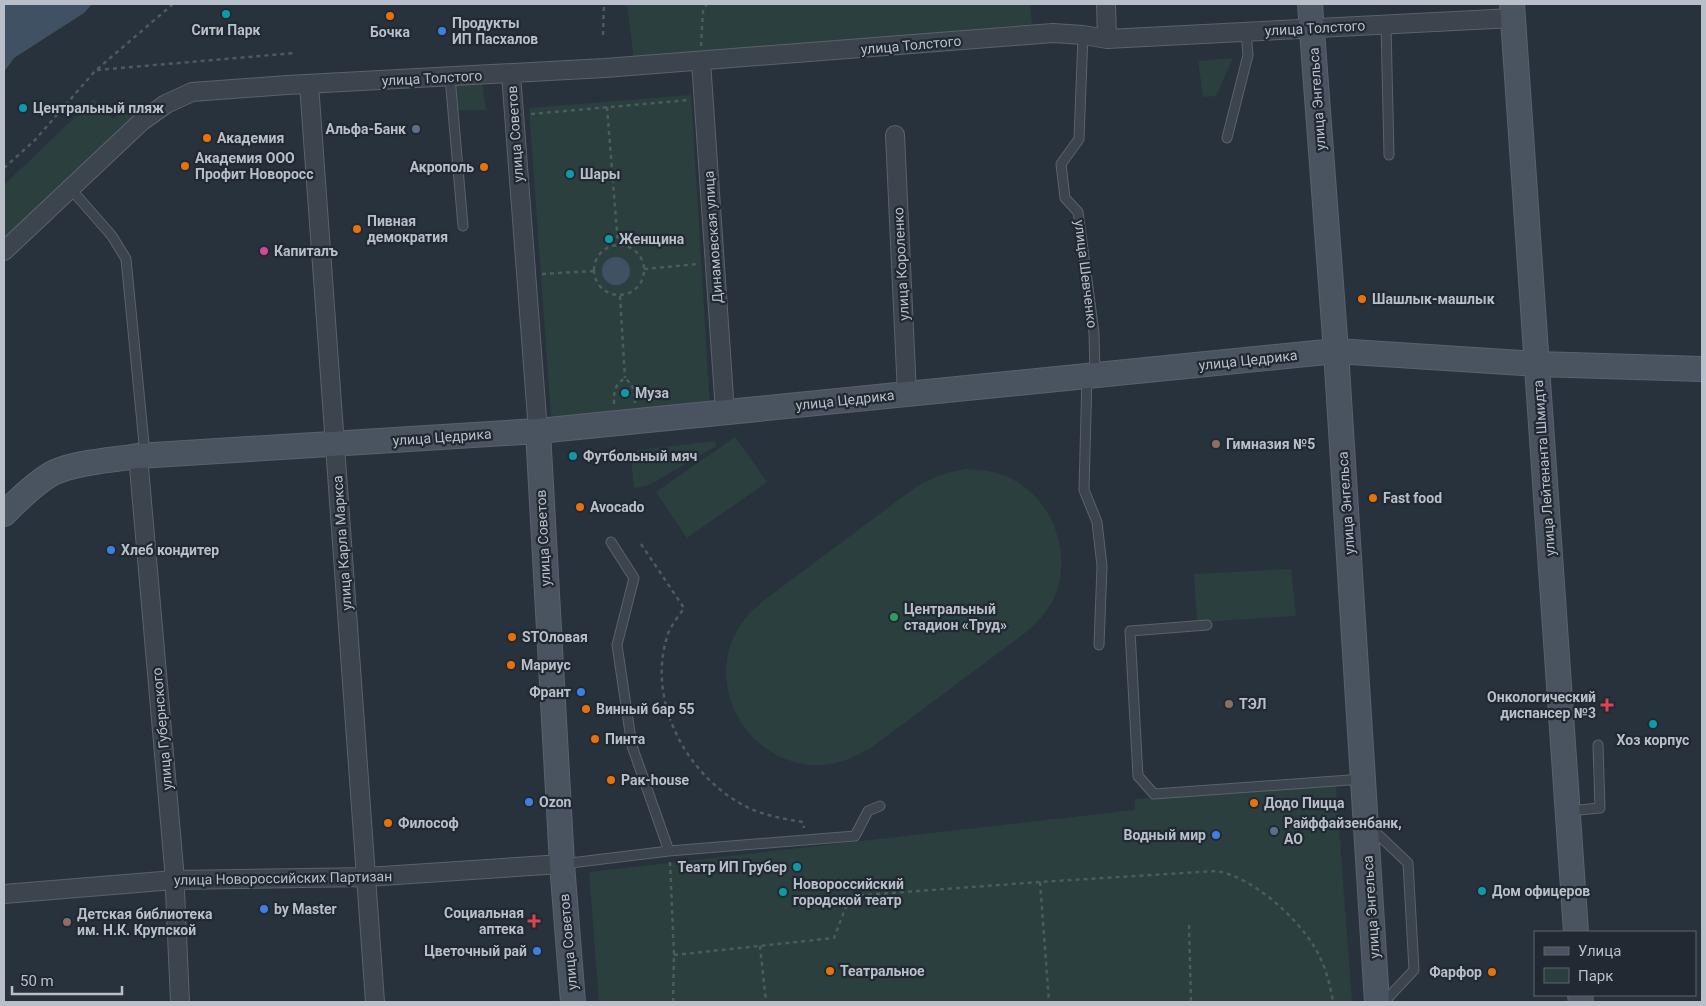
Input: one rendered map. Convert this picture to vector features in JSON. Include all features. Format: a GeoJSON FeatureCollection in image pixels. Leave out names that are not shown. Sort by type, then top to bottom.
{"type":"FeatureCollection","features":[{"type":"Feature","properties":{"kind":"street"},"geometry":{"type":"LineString","coordinates":[[1106,4],[1107,39]]}},
{"type":"Feature","properties":{"kind":"street","name":"улица Энгельса"},"geometry":{"type":"LineString","coordinates":[[1310,4],[1336,351],[1377,1002]]}},
{"type":"Feature","properties":{"kind":"street","name":"улица Толстого"},"geometry":{"type":"LineString","coordinates":[[4,251],[142,121],[166,104],[192,92],[701,62],[1053,33],[1107,39],[1386,25],[1512,11]]}},
{"type":"Feature","properties":{"kind":"street","name":"улица Лейтенанта Шмидта"},"geometry":{"type":"LineString","coordinates":[[1512,11],[1576,931]]}},
{"type":"Feature","properties":{"kind":"street","name":"Динамовская улица"},"geometry":{"type":"LineString","coordinates":[[701,62],[725,412]]}},
{"type":"Feature","properties":{"kind":"street","name":"улица Советов"},"geometry":{"type":"LineString","coordinates":[[511,74],[538,431],[562,864],[572,1002]]}},
{"type":"Feature","properties":{"kind":"street","name":"улица Карла Маркса"},"geometry":{"type":"LineString","coordinates":[[309,84],[375,1002]]}},
{"type":"Feature","properties":{"kind":"street","name":"улица Короленко"},"geometry":{"type":"LineString","coordinates":[[895,135],[907,394]]}},
{"type":"Feature","properties":{"kind":"street","name":"улица Цедрика"},"geometry":{"type":"LineString","coordinates":[[4,514],[20,498],[54,472],[88,463],[142,456],[538,431],[1336,351],[1537,364],[1702,369]]}},
{"type":"Feature","properties":{"kind":"street","name":"улица Губернского"},"geometry":{"type":"LineString","coordinates":[[142,456],[174,880],[180,1002]]}},
{"type":"Feature","properties":{"kind":"street","name":"улица Новороссийских Партизан"},"geometry":{"type":"LineString","coordinates":[[4,894],[174,880],[367,877],[562,864]]}},
{"type":"Feature","properties":{"kind":"lane"},"geometry":{"type":"LineString","coordinates":[[1386,25],[1389,155]]}},
{"type":"Feature","properties":{"kind":"lane"},"geometry":{"type":"LineString","coordinates":[[1226,138],[1248,55],[1246,32]]}},
{"type":"Feature","properties":{"kind":"lane","name":"улица Шевченко"},"geometry":{"type":"LineString","coordinates":[[1083,35],[1079,139],[1061,164],[1065,198],[1078,212],[1094,332],[1084,490],[1097,522],[1102,566],[1099,645]]}},
{"type":"Feature","properties":{"kind":"lane"},"geometry":{"type":"LineString","coordinates":[[450,77],[463,226]]}},
{"type":"Feature","properties":{"kind":"lane"},"geometry":{"type":"LineString","coordinates":[[70,188],[112,236],[126,259],[142,456]]}},
{"type":"Feature","properties":{"kind":"lane"},"geometry":{"type":"LineString","coordinates":[[611,542],[634,578],[618,645],[632,746],[669,851]]}},
{"type":"Feature","properties":{"kind":"lane"},"geometry":{"type":"LineString","coordinates":[[1207,625],[1130,631],[1138,776],[1154,794],[1363,779]]}},
{"type":"Feature","properties":{"kind":"lane"},"geometry":{"type":"LineString","coordinates":[[1568,811],[1600,808],[1598,745]]}},
{"type":"Feature","properties":{"kind":"lane"},"geometry":{"type":"LineString","coordinates":[[562,864],[669,851],[854,836],[868,810],[880,806]]}},
{"type":"Feature","properties":{"kind":"lane"},"geometry":{"type":"LineString","coordinates":[[1366,824],[1408,863],[1414,970],[1384,1002]]}},
{"type":"Feature","properties":{"kind":"path"},"geometry":{"type":"LineString","coordinates":[[4,168],[35,140],[95,71],[173,4]]}},
{"type":"Feature","properties":{"kind":"path"},"geometry":{"type":"LineString","coordinates":[[603,35],[604,4]]}},
{"type":"Feature","properties":{"kind":"path"},"geometry":{"type":"LineString","coordinates":[[701,62],[702,11],[707,4]]}},
{"type":"Feature","properties":{"kind":"path"},"geometry":{"type":"LineString","coordinates":[[95,71],[295,53]]}},
{"type":"Feature","properties":{"kind":"path"},"geometry":{"type":"LineString","coordinates":[[529,114],[703,99]]}},
{"type":"Feature","properties":{"kind":"path"},"geometry":{"type":"LineString","coordinates":[[607,107],[618,245]]}},
{"type":"Feature","properties":{"kind":"path"},"geometry":{"type":"LineString","coordinates":[[618,245],[626,246],[639,254],[643,261],[644,269],[643,279],[638,287],[620,296],[610,294],[602,289],[596,281],[593,271],[594,263],[603,250],[610,246],[618,245]]}},
{"type":"Feature","properties":{"kind":"path"},"geometry":{"type":"LineString","coordinates":[[644,269],[698,264]]}},
{"type":"Feature","properties":{"kind":"path"},"geometry":{"type":"LineString","coordinates":[[541,274],[593,271]]}},
{"type":"Feature","properties":{"kind":"path"},"geometry":{"type":"LineString","coordinates":[[620,296],[625,378],[632,384],[635,392],[635,407]]}},
{"type":"Feature","properties":{"kind":"path"},"geometry":{"type":"LineString","coordinates":[[614,409],[614,388],[618,382],[625,378]]}},
{"type":"Feature","properties":{"kind":"path"},"geometry":{"type":"LineString","coordinates":[[641,544],[684,608],[668,633],[662,666],[665,704],[674,728],[690,757],[707,779],[729,796],[751,808],[774,816],[803,822],[806,840]]}},
{"type":"Feature","properties":{"kind":"path"},"geometry":{"type":"LineString","coordinates":[[669,851],[674,955],[673,1002]]}},
{"type":"Feature","properties":{"kind":"path"},"geometry":{"type":"LineString","coordinates":[[674,955],[834,938],[850,896],[1201,871],[1230,874],[1263,893],[1295,922],[1315,947],[1330,981],[1333,1002]]}},
{"type":"Feature","properties":{"kind":"path"},"geometry":{"type":"LineString","coordinates":[[1040,882],[1049,1002]]}},
{"type":"Feature","properties":{"kind":"path"},"geometry":{"type":"LineString","coordinates":[[1189,925],[1191,1002]]}},
{"type":"Feature","properties":{"kind":"path"},"geometry":{"type":"LineString","coordinates":[[760,946],[766,1002]]}},
{"type":"Feature","properties":{"kind":"green space"},"geometry":{"type":"Polygon","coordinates":[[[627,4],[1030,4],[1032,24],[634,60],[627,4]]]}},
{"type":"Feature","properties":{"kind":"green space"},"geometry":{"type":"Polygon","coordinates":[[[1233,58],[1216,96],[1203,97],[1198,61],[1233,58]]]}},
{"type":"Feature","properties":{"kind":"green space"},"geometry":{"type":"Polygon","coordinates":[[[482,81],[486,110],[456,110],[453,82],[482,81]]]}},
{"type":"Feature","properties":{"kind":"green space"},"geometry":{"type":"Polygon","coordinates":[[[691,95],[710,407],[551,416],[529,108],[691,95]]]}},
{"type":"Feature","properties":{"kind":"green space"},"geometry":{"type":"Polygon","coordinates":[[[94,99],[113,119],[131,103],[139,112],[4,239],[4,185],[94,99]]]}},
{"type":"Feature","properties":{"kind":"green space"},"geometry":{"type":"Polygon","coordinates":[[[735,437],[767,482],[687,538],[656,492],[735,437]]]}},
{"type":"Feature","properties":{"kind":"green space"},"geometry":{"type":"Polygon","coordinates":[[[715,441],[716,446],[649,485],[634,488],[630,451],[715,441]]]}},
{"type":"Feature","properties":{"kind":"green space","name":"Центральный стадион «Труд»"},"geometry":{"type":"Polygon","coordinates":[[[966,469],[1000,474],[1017,482],[1031,492],[1043,506],[1052,521],[1058,537],[1061,572],[1057,590],[1048,608],[1040,619],[1025,633],[872,747],[842,761],[822,765],[797,763],[774,754],[755,739],[740,720],[730,698],[726,674],[729,650],[742,622],[763,601],[916,487],[940,475],[966,469]]]}},
{"type":"Feature","properties":{"kind":"green space"},"geometry":{"type":"Polygon","coordinates":[[[1291,569],[1296,616],[1197,622],[1194,574],[1291,569]]]}},
{"type":"Feature","properties":{"kind":"green space"},"geometry":{"type":"Polygon","coordinates":[[[1336,786],[1352,1002],[599,1002],[589,872],[1135,810],[1135,799],[1336,786]]]}},
{"type":"Feature","properties":{"kind":"water"},"geometry":{"type":"Polygon","coordinates":[[[4,4],[92,4],[84,13],[14,58],[4,72],[4,4]]]}},
{"type":"Feature","properties":{"kind":"water"},"geometry":{"type":"Polygon","coordinates":[[[616,257],[626,261],[630,271],[626,281],[616,285],[606,281],[602,271],[606,261],[616,257]]]}},
{"type":"Feature","properties":{"kind":"place","name":"Сити Парк"},"geometry":{"type":"Point","coordinates":[226,14]}},
{"type":"Feature","properties":{"kind":"place","name":"Бочка"},"geometry":{"type":"Point","coordinates":[390,16]}},
{"type":"Feature","properties":{"kind":"place","name":"Продукты ИП Пасхалов"},"geometry":{"type":"Point","coordinates":[442,31]}},
{"type":"Feature","properties":{"kind":"place","name":"Центральный пляж"},"geometry":{"type":"Point","coordinates":[23,108]}},
{"type":"Feature","properties":{"kind":"place","name":"Альфа-Банк"},"geometry":{"type":"Point","coordinates":[416,129]}},
{"type":"Feature","properties":{"kind":"place","name":"Академия"},"geometry":{"type":"Point","coordinates":[207,138]}},
{"type":"Feature","properties":{"kind":"place","name":"Академия ООО Профит Новоросс"},"geometry":{"type":"Point","coordinates":[185,166]}},
{"type":"Feature","properties":{"kind":"place","name":"Акрополь"},"geometry":{"type":"Point","coordinates":[484,167]}},
{"type":"Feature","properties":{"kind":"place","name":"Шары"},"geometry":{"type":"Point","coordinates":[570,174]}},
{"type":"Feature","properties":{"kind":"place","name":"Пивная демократия"},"geometry":{"type":"Point","coordinates":[357,229]}},
{"type":"Feature","properties":{"kind":"place","name":"Женщина"},"geometry":{"type":"Point","coordinates":[609,239]}},
{"type":"Feature","properties":{"kind":"place","name":"Капиталъ"},"geometry":{"type":"Point","coordinates":[264,251]}},
{"type":"Feature","properties":{"kind":"place","name":"Шашлык-машлык"},"geometry":{"type":"Point","coordinates":[1362,299]}},
{"type":"Feature","properties":{"kind":"place","name":"Муза"},"geometry":{"type":"Point","coordinates":[625,393]}},
{"type":"Feature","properties":{"kind":"place","name":"Гимназия №5"},"geometry":{"type":"Point","coordinates":[1216,444]}},
{"type":"Feature","properties":{"kind":"place","name":"Футбольный мяч"},"geometry":{"type":"Point","coordinates":[573,456]}},
{"type":"Feature","properties":{"kind":"place","name":"Fast food"},"geometry":{"type":"Point","coordinates":[1373,498]}},
{"type":"Feature","properties":{"kind":"place","name":"Avocado"},"geometry":{"type":"Point","coordinates":[580,507]}},
{"type":"Feature","properties":{"kind":"place","name":"Хлеб кондитер"},"geometry":{"type":"Point","coordinates":[111,550]}},
{"type":"Feature","properties":{"kind":"place","name":"Центральный стадион «Труд»"},"geometry":{"type":"Point","coordinates":[894,617]}},
{"type":"Feature","properties":{"kind":"place","name":"STOловая"},"geometry":{"type":"Point","coordinates":[512,637]}},
{"type":"Feature","properties":{"kind":"place","name":"Мариус"},"geometry":{"type":"Point","coordinates":[511,665]}},
{"type":"Feature","properties":{"kind":"place","name":"Франт"},"geometry":{"type":"Point","coordinates":[581,692]}},
{"type":"Feature","properties":{"kind":"place","name":"ТЭЛ"},"geometry":{"type":"Point","coordinates":[1229,704]}},
{"type":"Feature","properties":{"kind":"place","name":"Онкологический диспансер №3"},"geometry":{"type":"Point","coordinates":[1607,705]}},
{"type":"Feature","properties":{"kind":"place","name":"Винный бар 55"},"geometry":{"type":"Point","coordinates":[586,709]}},
{"type":"Feature","properties":{"kind":"place","name":"Хоз корпус"},"geometry":{"type":"Point","coordinates":[1653,724]}},
{"type":"Feature","properties":{"kind":"place","name":"Пинта"},"geometry":{"type":"Point","coordinates":[595,739]}},
{"type":"Feature","properties":{"kind":"place","name":"Рак-house"},"geometry":{"type":"Point","coordinates":[611,780]}},
{"type":"Feature","properties":{"kind":"place","name":"Ozon"},"geometry":{"type":"Point","coordinates":[529,802]}},
{"type":"Feature","properties":{"kind":"place","name":"Додо Пицца"},"geometry":{"type":"Point","coordinates":[1254,803]}},
{"type":"Feature","properties":{"kind":"place","name":"Философ"},"geometry":{"type":"Point","coordinates":[388,823]}},
{"type":"Feature","properties":{"kind":"place","name":"Райффайзенбанк, АО"},"geometry":{"type":"Point","coordinates":[1274,831]}},
{"type":"Feature","properties":{"kind":"place","name":"Водный мир"},"geometry":{"type":"Point","coordinates":[1216,835]}},
{"type":"Feature","properties":{"kind":"place","name":"Театр ИП Грубер"},"geometry":{"type":"Point","coordinates":[797,867]}},
{"type":"Feature","properties":{"kind":"place","name":"Дом офицеров"},"geometry":{"type":"Point","coordinates":[1482,891]}},
{"type":"Feature","properties":{"kind":"place","name":"Новороссийский городской театр"},"geometry":{"type":"Point","coordinates":[783,892]}},
{"type":"Feature","properties":{"kind":"place","name":"by Master"},"geometry":{"type":"Point","coordinates":[264,909]}},
{"type":"Feature","properties":{"kind":"place","name":"Социальная аптека"},"geometry":{"type":"Point","coordinates":[534,921]}},
{"type":"Feature","properties":{"kind":"place","name":"Детская библиотека им. Н.К. Крупской"},"geometry":{"type":"Point","coordinates":[67,922]}},
{"type":"Feature","properties":{"kind":"place","name":"Цветочный рай"},"geometry":{"type":"Point","coordinates":[537,951]}},
{"type":"Feature","properties":{"kind":"place","name":"Театральное"},"geometry":{"type":"Point","coordinates":[830,971]}},
{"type":"Feature","properties":{"kind":"place","name":"Фарфор"},"geometry":{"type":"Point","coordinates":[1492,972]}}]}
